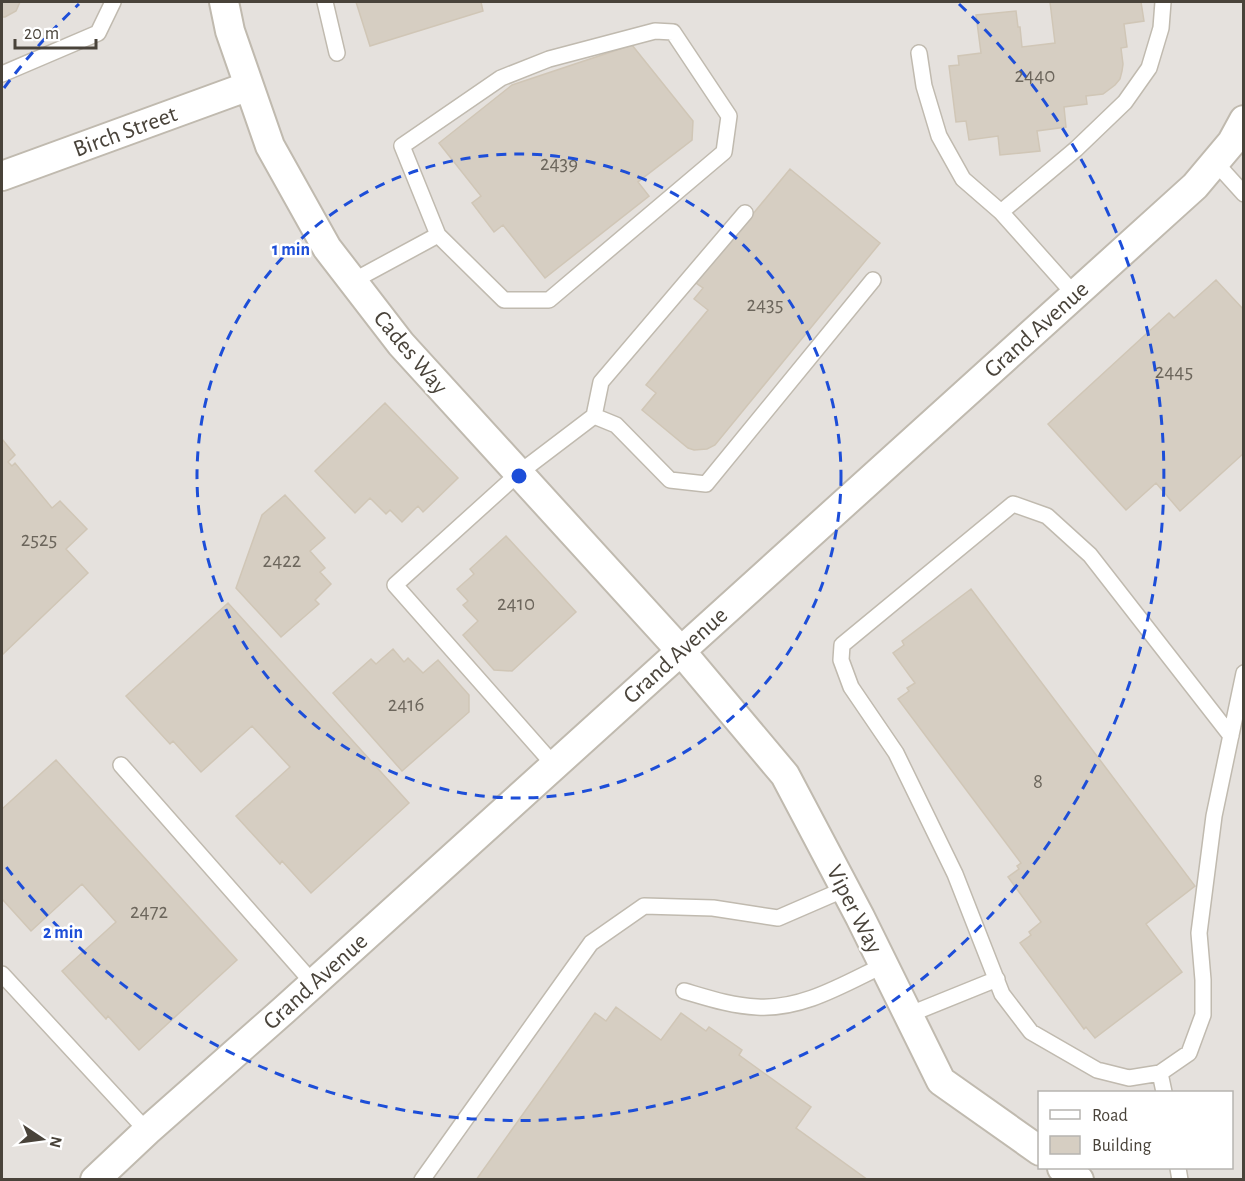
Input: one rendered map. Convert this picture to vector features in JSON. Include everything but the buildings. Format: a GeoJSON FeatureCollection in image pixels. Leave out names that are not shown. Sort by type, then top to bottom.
{"type":"FeatureCollection","features":[{"type":"Feature","properties":{"kind":"street","name":"Cades Way"},"geometry":{"type":"LineString","coordinates":[[224,2],[230,31],[270,146],[327,248],[401,344],[680,650]]}},
{"type":"Feature","properties":{"kind":"street","name":"Birch Street"},"geometry":{"type":"LineString","coordinates":[[2,176],[249,86]]}},
{"type":"Feature","properties":{"kind":"street","name":"Grand Avenue"},"geometry":{"type":"LineString","coordinates":[[95,1179],[1195,186],[1232,142],[1244,120]]}},
{"type":"Feature","properties":{"kind":"street","name":"Viper Way"},"geometry":{"type":"LineString","coordinates":[[680,650],[785,775],[884,965],[941,1081],[1038,1151]]}},
{"type":"Feature","properties":{"kind":"street"},"geometry":{"type":"LineString","coordinates":[[1065,1169],[1079,1179]]}},
{"type":"Feature","properties":{"kind":"lane"},"geometry":{"type":"LineString","coordinates":[[2,74],[98,33],[113,2]]}},
{"type":"Feature","properties":{"kind":"lane"},"geometry":{"type":"LineString","coordinates":[[325,2],[337,53]]}},
{"type":"Feature","properties":{"kind":"lane"},"geometry":{"type":"LineString","coordinates":[[1001,212],[1076,149],[1125,102],[1149,68],[1161,28],[1163,2]]}},
{"type":"Feature","properties":{"kind":"lane"},"geometry":{"type":"LineString","coordinates":[[655,31],[673,32],[729,116],[724,152],[549,300],[504,300],[438,235],[402,146],[501,78],[549,59],[581,50],[655,31]]}},
{"type":"Feature","properties":{"kind":"lane"},"geometry":{"type":"LineString","coordinates":[[919,53],[924,86],[939,136],[963,179],[1001,212],[1075,295]]}},
{"type":"Feature","properties":{"kind":"lane"},"geometry":{"type":"LineString","coordinates":[[1215,162],[1244,194]]}},
{"type":"Feature","properties":{"kind":"lane"},"geometry":{"type":"LineString","coordinates":[[554,765],[395,585],[519,473],[594,416],[601,382],[746,213]]}},
{"type":"Feature","properties":{"kind":"lane"},"geometry":{"type":"LineString","coordinates":[[353,281],[438,235]]}},
{"type":"Feature","properties":{"kind":"lane"},"geometry":{"type":"LineString","coordinates":[[594,416],[616,425],[670,480],[706,484],[873,280]]}},
{"type":"Feature","properties":{"kind":"lane"},"geometry":{"type":"LineString","coordinates":[[1231,736],[1090,555],[1047,516],[1013,504],[842,645],[841,660],[851,687],[896,753],[955,874],[1002,994],[1031,1032],[1097,1070],[1129,1078],[1160,1073],[1189,1053],[1203,1015],[1199,933],[1214,816],[1231,736],[1244,673]]}},
{"type":"Feature","properties":{"kind":"lane"},"geometry":{"type":"LineString","coordinates":[[121,765],[313,983]]}},
{"type":"Feature","properties":{"kind":"lane"},"geometry":{"type":"LineString","coordinates":[[422,1179],[591,943],[644,906],[713,908],[778,918],[845,890]]}},
{"type":"Feature","properties":{"kind":"lane"},"geometry":{"type":"LineString","coordinates":[[684,991],[725,1003],[759,1008],[790,1005],[815,998],[884,965]]}},
{"type":"Feature","properties":{"kind":"lane"},"geometry":{"type":"LineString","coordinates":[[2,974],[147,1131]]}},
{"type":"Feature","properties":{"kind":"lane"},"geometry":{"type":"LineString","coordinates":[[908,1015],[997,979]]}},
{"type":"Feature","properties":{"kind":"lane"},"geometry":{"type":"LineString","coordinates":[[1160,1073],[1164,1091]]}},
{"type":"Feature","properties":{"kind":"shaded area"},"geometry":{"type":"Polygon","coordinates":[[[2,2],[1243,2],[1243,1179],[2,1180],[2,2]]]}}]}
